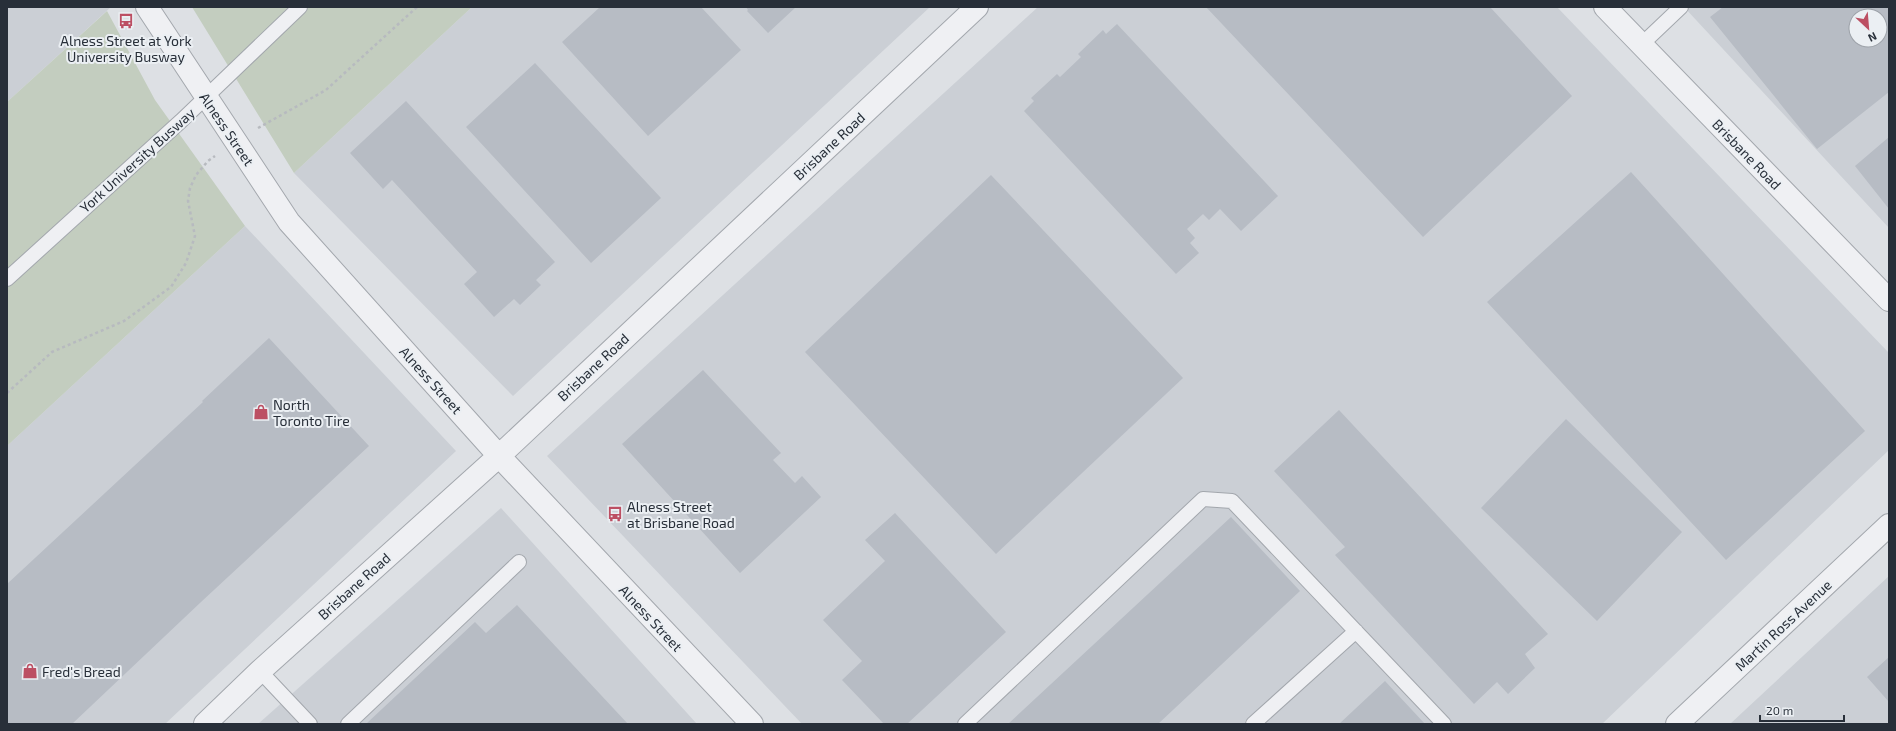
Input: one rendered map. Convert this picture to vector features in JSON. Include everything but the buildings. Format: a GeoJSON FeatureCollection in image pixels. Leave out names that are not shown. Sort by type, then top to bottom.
{"type":"FeatureCollection","features":[{"type":"Feature","properties":{"kind":"street","name":"Alness Street"},"geometry":{"type":"LineString","coordinates":[[147,7],[205,97],[289,222],[499,456],[752,724]]}},
{"type":"Feature","properties":{"kind":"street","name":"Brisbane Road"},"geometry":{"type":"LineString","coordinates":[[206,724],[260,671],[499,456],[977,7]]}},
{"type":"Feature","properties":{"kind":"street","name":"Brisbane Road"},"geometry":{"type":"LineString","coordinates":[[1605,7],[1889,300]]}},
{"type":"Feature","properties":{"kind":"street","name":"Martin Ross Avenue"},"geometry":{"type":"LineString","coordinates":[[1677,724],[1889,525]]}},
{"type":"Feature","properties":{"kind":"lane","name":"York University Busway"},"geometry":{"type":"LineString","coordinates":[[7,279],[181,121],[300,7]]}},
{"type":"Feature","properties":{"kind":"lane"},"geometry":{"type":"LineString","coordinates":[[1641,45],[1681,7]]}},
{"type":"Feature","properties":{"kind":"lane"},"geometry":{"type":"LineString","coordinates":[[965,724],[1203,499],[1232,501],[1444,724]]}},
{"type":"Feature","properties":{"kind":"lane"},"geometry":{"type":"LineString","coordinates":[[348,724],[518,562]]}},
{"type":"Feature","properties":{"kind":"lane"},"geometry":{"type":"LineString","coordinates":[[1253,724],[1356,631]]}},
{"type":"Feature","properties":{"kind":"lane"},"geometry":{"type":"LineString","coordinates":[[260,671],[310,724]]}},
{"type":"Feature","properties":{"kind":"path"},"geometry":{"type":"LineString","coordinates":[[258,128],[326,90],[417,7]]}},
{"type":"Feature","properties":{"kind":"path"},"geometry":{"type":"LineString","coordinates":[[7,393],[52,352],[124,322],[171,287],[186,263],[195,236],[188,201],[190,188],[196,175],[208,161]]}},
{"type":"Feature","properties":{"kind":"shaded area"},"geometry":{"type":"Polygon","coordinates":[[[7,7],[111,7],[7,102],[7,7]]]}},
{"type":"Feature","properties":{"kind":"shaded area"},"geometry":{"type":"Polygon","coordinates":[[[472,7],[930,7],[513,396],[294,173],[472,7]]]}},
{"type":"Feature","properties":{"kind":"shaded area"},"geometry":{"type":"Polygon","coordinates":[[[1038,7],[1557,7],[1889,353],[1889,450],[1602,724],[802,724],[547,456],[1038,7]]]}},
{"type":"Feature","properties":{"kind":"shaded area"},"geometry":{"type":"Polygon","coordinates":[[[1684,7],[1889,7],[1889,228],[1684,7]]]}},
{"type":"Feature","properties":{"kind":"shaded area"},"geometry":{"type":"Polygon","coordinates":[[[245,226],[456,451],[165,724],[7,724],[7,446],[245,226]]]}},
{"type":"Feature","properties":{"kind":"shaded area"},"geometry":{"type":"Polygon","coordinates":[[[501,508],[697,724],[258,724],[501,508]]]}},
{"type":"Feature","properties":{"kind":"shaded area"},"geometry":{"type":"Polygon","coordinates":[[[1889,576],[1889,724],[1730,724],[1889,576]]]}},
{"type":"Feature","properties":{"kind":"green space"},"geometry":{"type":"Polygon","coordinates":[[[192,7],[472,7],[294,173],[192,7]]]}},
{"type":"Feature","properties":{"kind":"green space"},"geometry":{"type":"Polygon","coordinates":[[[107,11],[155,100],[245,226],[7,446],[7,102],[107,11]]]}},
{"type":"Feature","properties":{"kind":"place","name":"Alness Street at York University Busway"},"geometry":{"type":"Point","coordinates":[126,21]}},
{"type":"Feature","properties":{"kind":"place","name":"North Toronto Tire"},"geometry":{"type":"Point","coordinates":[261,412]}},
{"type":"Feature","properties":{"kind":"place","name":"Alness Street at Brisbane Road"},"geometry":{"type":"Point","coordinates":[615,514]}},
{"type":"Feature","properties":{"kind":"place","name":"Fred's Bread"},"geometry":{"type":"Point","coordinates":[30,671]}}]}
